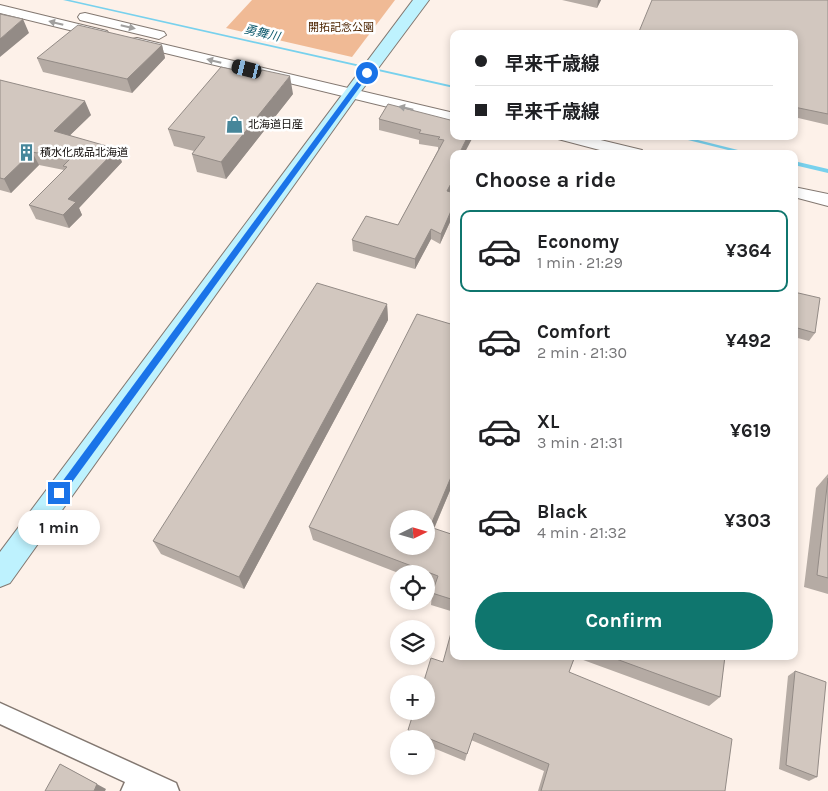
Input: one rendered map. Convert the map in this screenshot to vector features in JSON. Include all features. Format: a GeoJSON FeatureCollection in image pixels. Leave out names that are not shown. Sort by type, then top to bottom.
{"type":"FeatureCollection","features":[{"type":"Feature","properties":{"kind":"main road"},"geometry":{"type":"LineString","coordinates":[[0,574],[421,0]]}},
{"type":"Feature","properties":{"kind":"street"},"geometry":{"type":"LineString","coordinates":[[12,0],[363,78],[450,105]]}},
{"type":"Feature","properties":{"kind":"street"},"geometry":{"type":"LineString","coordinates":[[0,9],[363,78],[450,116]]}},
{"type":"Feature","properties":{"kind":"street"},"geometry":{"type":"LineString","coordinates":[[579,140],[620,150]]}},
{"type":"Feature","properties":{"kind":"street"},"geometry":{"type":"LineString","coordinates":[[798,193],[828,200]]}},
{"type":"Feature","properties":{"kind":"street"},"geometry":{"type":"LineString","coordinates":[[0,713],[136,784],[168,791]]}},
{"type":"Feature","properties":{"kind":"green space","name":"開拓記念公園"},"geometry":{"type":"Polygon","coordinates":[[[252,0],[395,0],[352,57],[226,28],[252,0]]]}},
{"type":"Feature","properties":{"kind":"building"},"geometry":{"type":"Polygon","coordinates":[[[652,0],[828,0],[828,114],[798,108],[798,30],[640,30],[652,0]]]}},
{"type":"Feature","properties":{"kind":"building"},"geometry":{"type":"Polygon","coordinates":[[[0,14],[23,19],[0,39],[0,14]]]}},
{"type":"Feature","properties":{"kind":"building"},"geometry":{"type":"Polygon","coordinates":[[[78,25],[162,45],[127,79],[37,58],[78,25]]]}},
{"type":"Feature","properties":{"kind":"building"},"geometry":{"type":"Polygon","coordinates":[[[221,67],[259,75],[262,70],[290,76],[221,162],[192,154],[205,137],[168,129],[221,67]]]}},
{"type":"Feature","properties":{"kind":"building"},"geometry":{"type":"Polygon","coordinates":[[[0,80],[85,101],[54,131],[117,149],[68,199],[76,202],[63,215],[29,205],[67,167],[63,166],[70,159],[32,152],[4,179],[0,178],[0,80]]]}},
{"type":"Feature","properties":{"kind":"building"},"geometry":{"type":"Polygon","coordinates":[[[388,104],[450,120],[450,140],[466,140],[461,150],[450,150],[450,185],[447,191],[450,192],[450,213],[441,234],[431,229],[415,259],[352,240],[366,216],[398,225],[444,140],[438,139],[440,137],[419,133],[421,130],[379,119],[388,104]]]}},
{"type":"Feature","properties":{"kind":"building"},"geometry":{"type":"Polygon","coordinates":[[[317,283],[387,304],[239,577],[153,541],[317,283]]]}},
{"type":"Feature","properties":{"kind":"building"},"geometry":{"type":"Polygon","coordinates":[[[798,293],[820,298],[815,333],[798,328],[798,293]]]}},
{"type":"Feature","properties":{"kind":"building"},"geometry":{"type":"Polygon","coordinates":[[[417,314],[450,324],[450,480],[435,515],[435,510],[390,510],[390,555],[435,555],[435,529],[450,534],[450,599],[435,594],[435,584],[438,576],[435,575],[435,565],[409,565],[309,527],[417,314]]]}},
{"type":"Feature","properties":{"kind":"building"},"geometry":{"type":"Polygon","coordinates":[[[828,478],[828,578],[817,575],[828,478]]]}},
{"type":"Feature","properties":{"kind":"building"},"geometry":{"type":"Polygon","coordinates":[[[450,637],[450,660],[574,660],[569,672],[732,739],[725,791],[541,791],[549,764],[474,733],[467,754],[435,741],[435,730],[408,730],[411,720],[435,720],[435,675],[426,675],[429,665],[435,665],[435,659],[443,662],[450,637]]]}},
{"type":"Feature","properties":{"kind":"building"},"geometry":{"type":"Polygon","coordinates":[[[619,660],[725,660],[720,697],[619,660]]]}},
{"type":"Feature","properties":{"kind":"building"},"geometry":{"type":"Polygon","coordinates":[[[795,671],[826,682],[817,777],[786,765],[795,671]]]}},
{"type":"Feature","properties":{"kind":"building"},"geometry":{"type":"Polygon","coordinates":[[[60,764],[97,784],[94,791],[45,791],[60,764]]]}},
{"type":"Feature","properties":{"kind":"waterway","name":"勇舞川"},"geometry":{"type":"LineString","coordinates":[[65,0],[450,86]]}},
{"type":"Feature","properties":{"kind":"waterway","name":"勇舞川"},"geometry":{"type":"LineString","coordinates":[[691,140],[735,150]]}},
{"type":"Feature","properties":{"kind":"waterway","name":"勇舞川"},"geometry":{"type":"LineString","coordinates":[[798,164],[828,171]]}},
{"type":"Feature","properties":{"kind":"place","name":"北海道日産"},"geometry":{"type":"Point","coordinates":[234,124]}},
{"type":"Feature","properties":{"kind":"place","name":"積水化成品北海道"},"geometry":{"type":"Point","coordinates":[26,152]}},
{"type":"Feature","properties":{"kind":"route"},"geometry":{"type":"LineString","coordinates":[[59,493],[367,73]]}}]}
